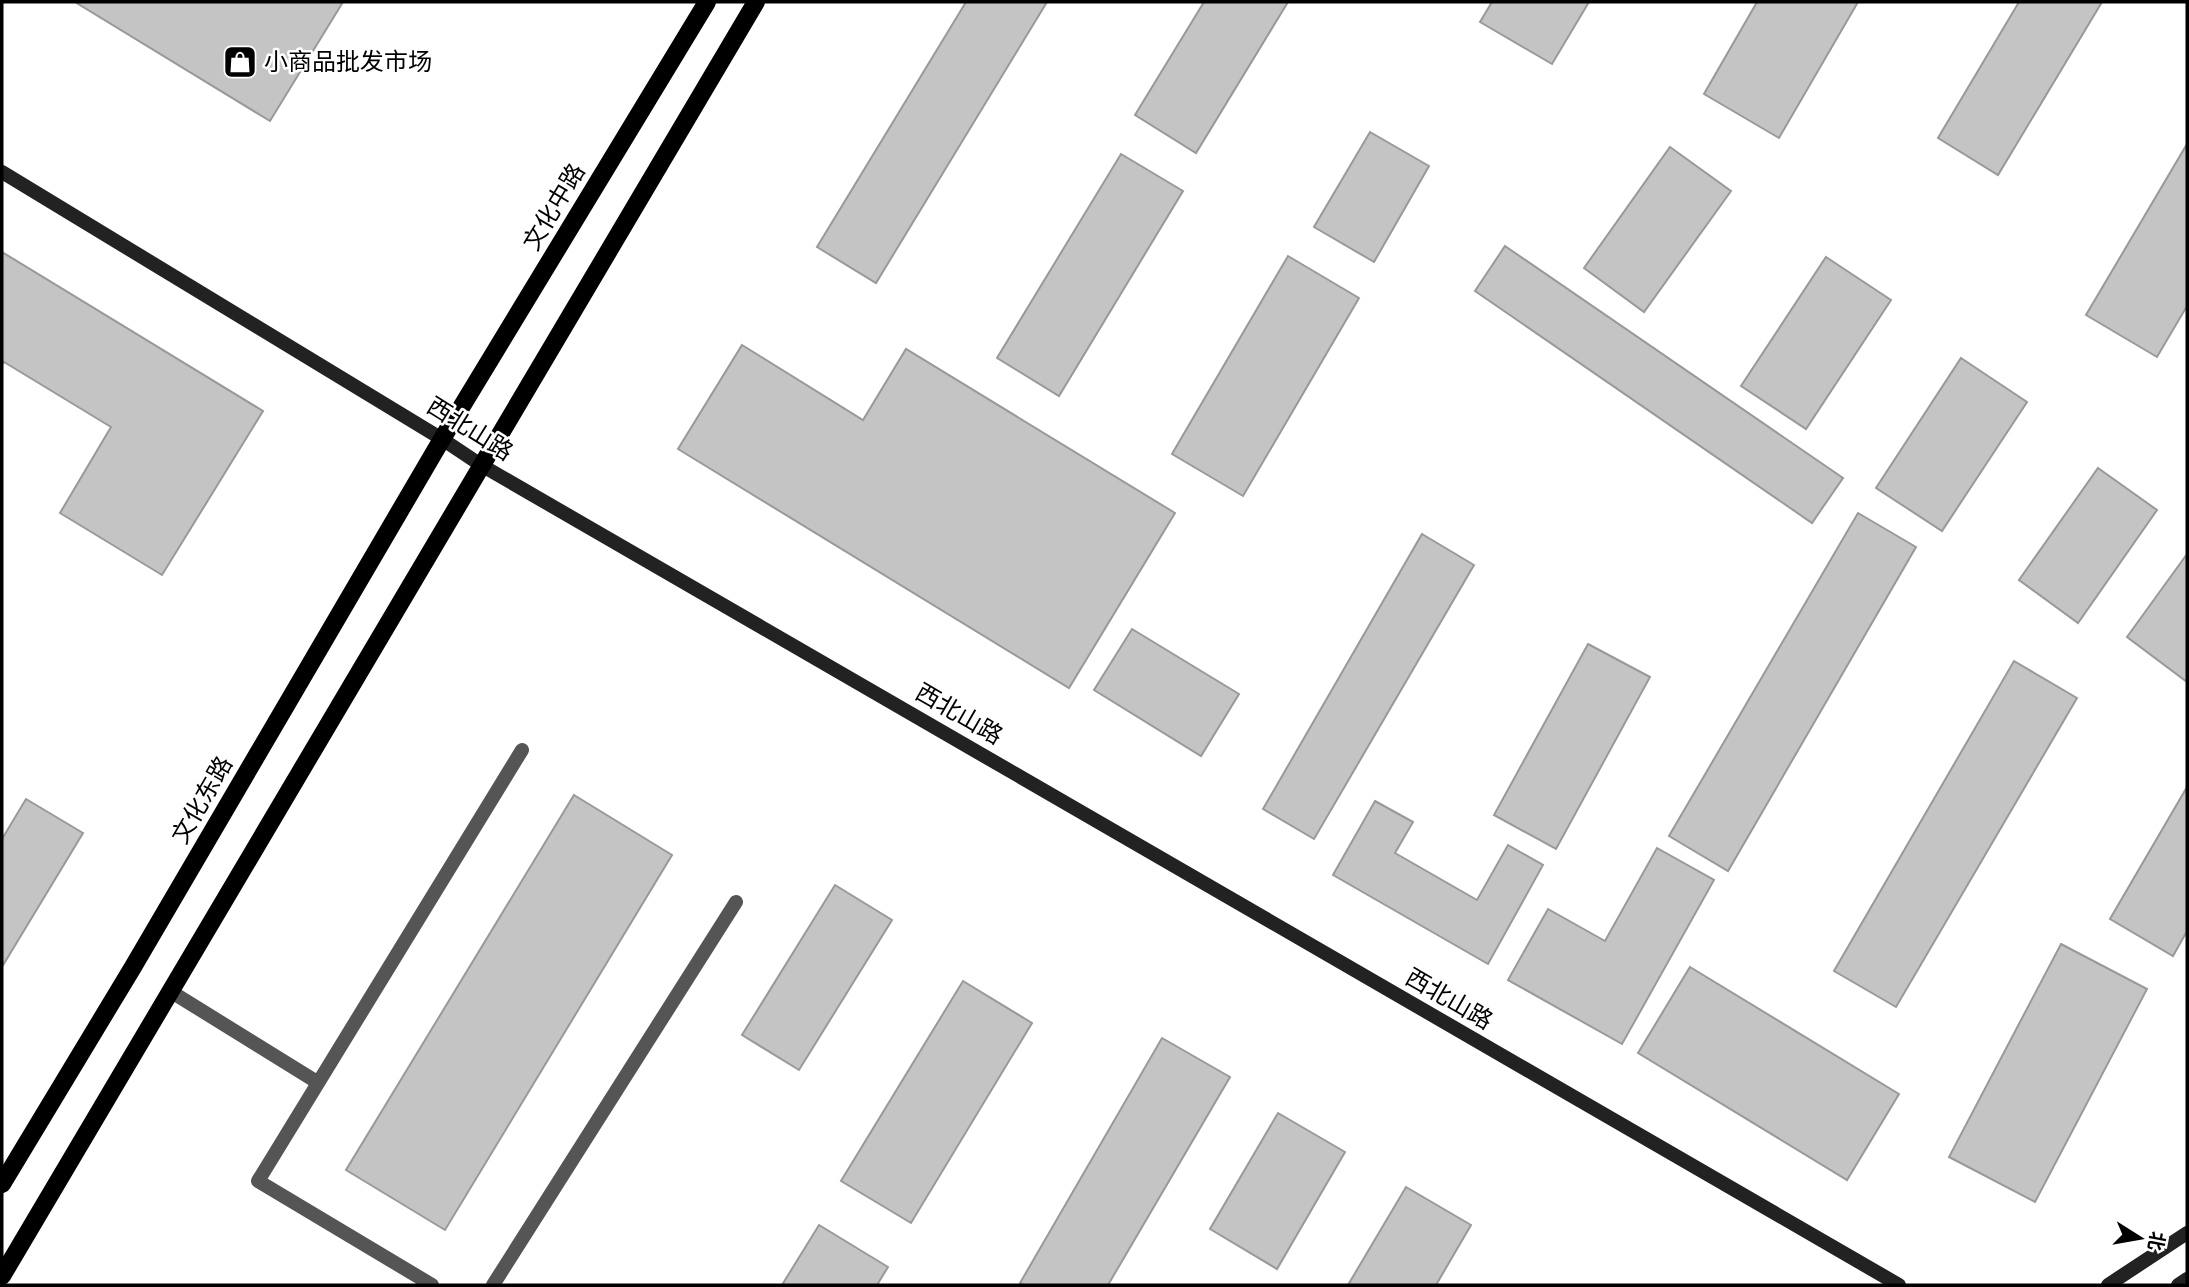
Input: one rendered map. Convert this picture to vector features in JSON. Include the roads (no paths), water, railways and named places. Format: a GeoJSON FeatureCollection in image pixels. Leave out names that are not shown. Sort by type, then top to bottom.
{"type":"FeatureCollection","features":[{"type":"Feature","properties":{"kind":"main road","name":"文化中路"},"geometry":{"type":"LineString","coordinates":[[442,439],[707,2]]}},
{"type":"Feature","properties":{"kind":"main road"},"geometry":{"type":"LineString","coordinates":[[2,1276],[756,2]]}},
{"type":"Feature","properties":{"kind":"main road","name":"西北山路"},"geometry":{"type":"LineString","coordinates":[[2,172],[481,464],[1899,1285]]}},
{"type":"Feature","properties":{"kind":"main road","name":"文化东路"},"geometry":{"type":"LineString","coordinates":[[2,1184],[133,967],[442,439]]}},
{"type":"Feature","properties":{"kind":"main road"},"geometry":{"type":"LineString","coordinates":[[2108,1285],[2187,1233]]}},
{"type":"Feature","properties":{"kind":"main road"},"geometry":{"type":"LineString","coordinates":[[2178,1285],[2187,1279]]}},
{"type":"Feature","properties":{"kind":"lane"},"geometry":{"type":"LineString","coordinates":[[432,1285],[258,1181],[522,750]]}},
{"type":"Feature","properties":{"kind":"lane"},"geometry":{"type":"LineString","coordinates":[[493,1285],[736,901]]}},
{"type":"Feature","properties":{"kind":"lane"},"geometry":{"type":"LineString","coordinates":[[170,990],[317,1082]]}},
{"type":"Feature","properties":{"kind":"place","name":"小商品批发市场"},"geometry":{"type":"Point","coordinates":[240,62]}}]}
